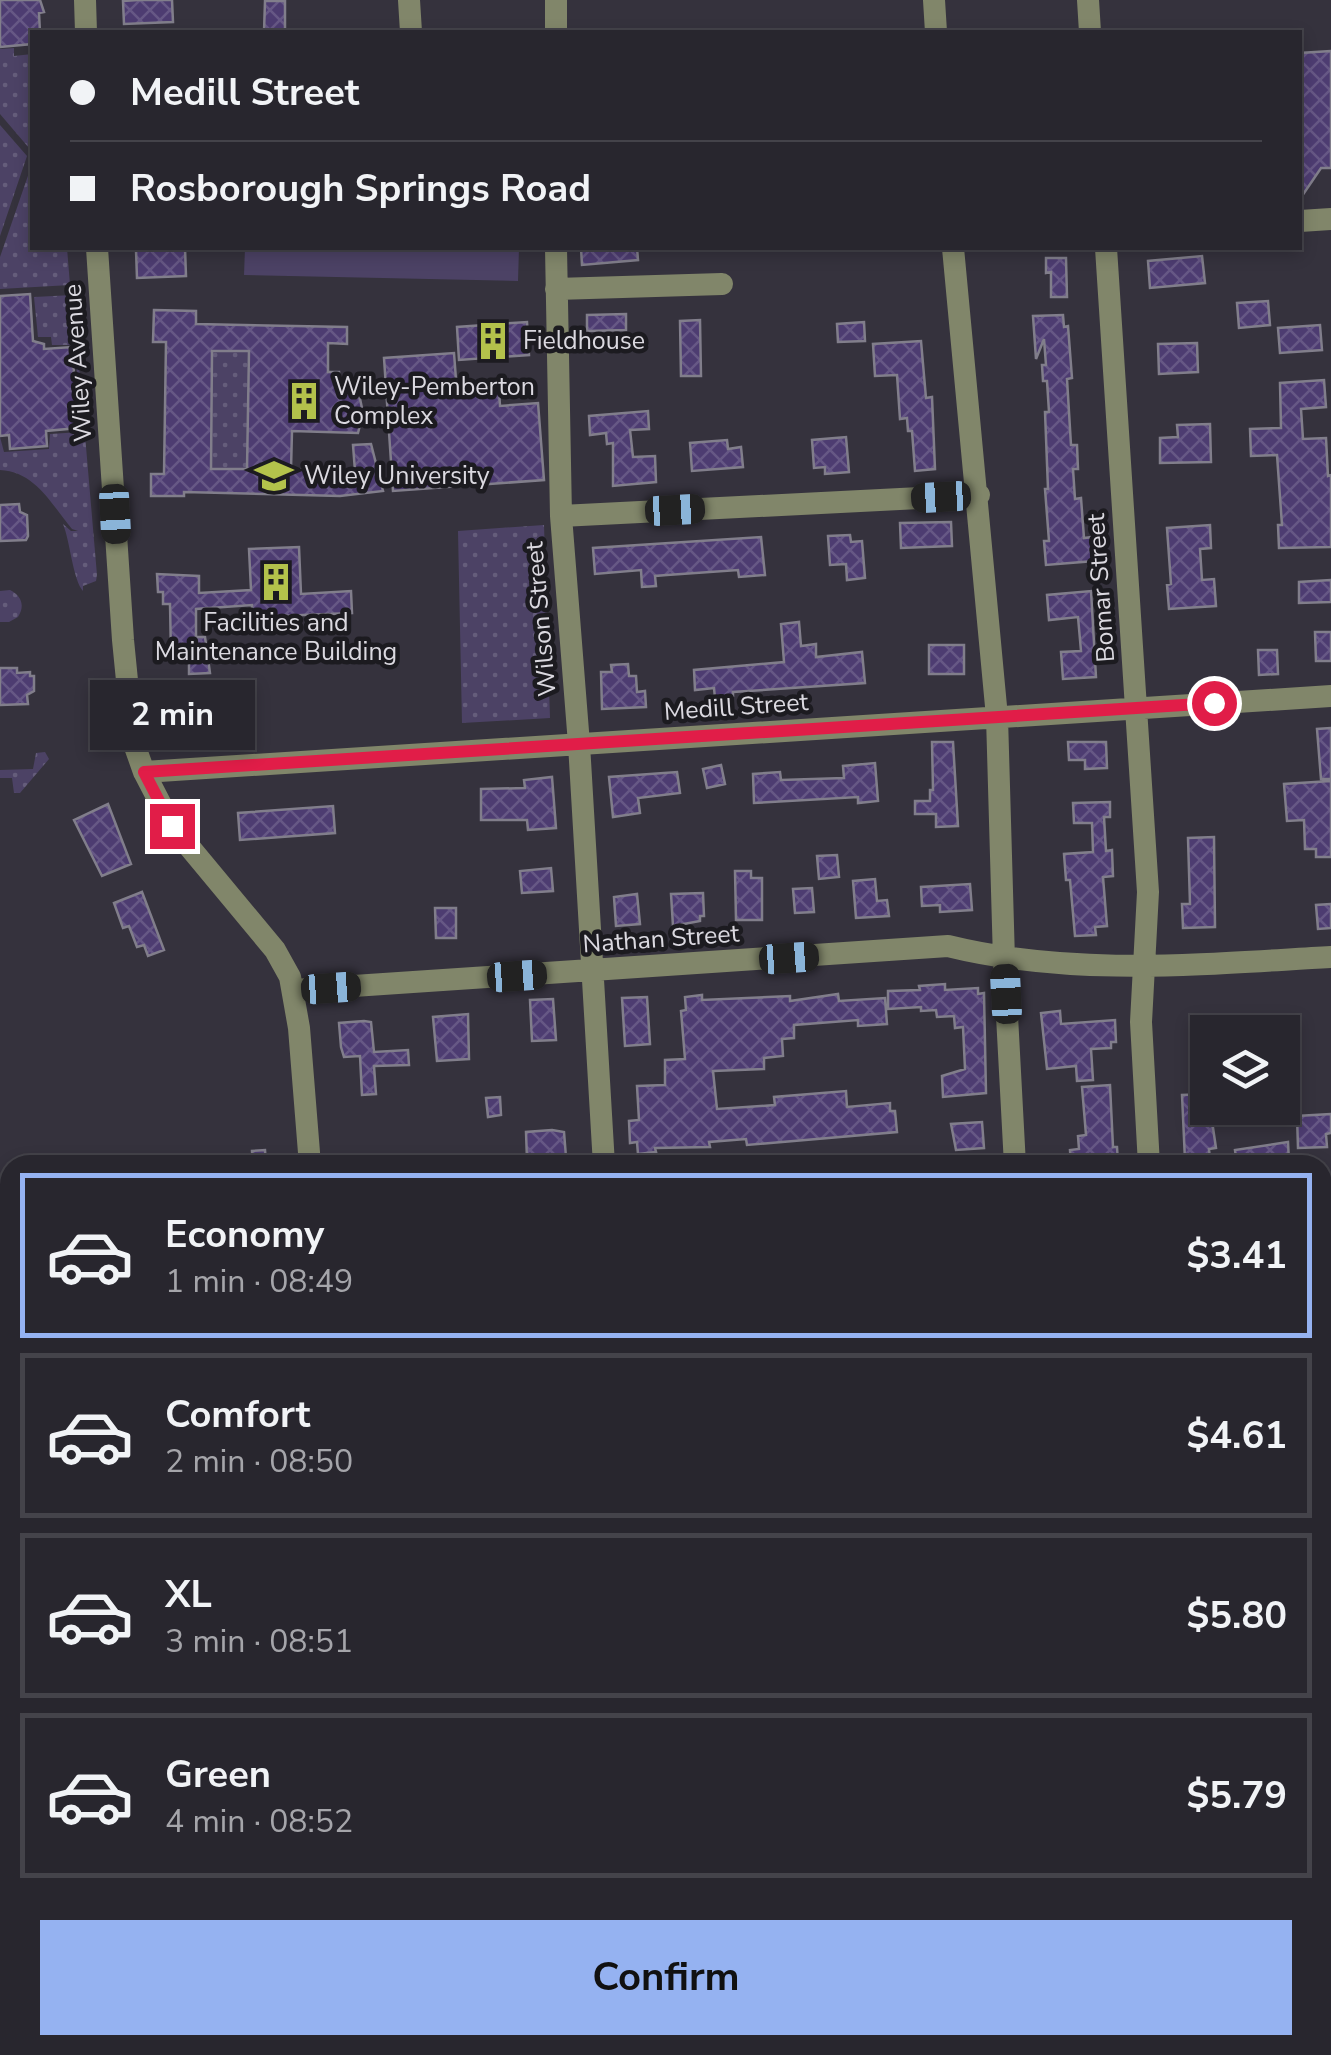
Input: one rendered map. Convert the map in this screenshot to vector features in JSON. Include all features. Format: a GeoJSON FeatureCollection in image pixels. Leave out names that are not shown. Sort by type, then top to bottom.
{"type":"FeatureCollection","features":[{"type":"Feature","properties":{"kind":"street"},"geometry":{"type":"LineString","coordinates":[[85,0],[86,30]]}},
{"type":"Feature","properties":{"kind":"street"},"geometry":{"type":"LineString","coordinates":[[409,0],[411,30]]}},
{"type":"Feature","properties":{"kind":"street"},"geometry":{"type":"LineString","coordinates":[[556,0],[556,30]]}},
{"type":"Feature","properties":{"kind":"street"},"geometry":{"type":"LineString","coordinates":[[934,0],[936,30]]}},
{"type":"Feature","properties":{"kind":"street"},"geometry":{"type":"LineString","coordinates":[[1088,0],[1090,30]]}},
{"type":"Feature","properties":{"kind":"street"},"geometry":{"type":"LineString","coordinates":[[1302,221],[1331,219]]}},
{"type":"Feature","properties":{"kind":"street","name":"Wiley Avenue"},"geometry":{"type":"LineString","coordinates":[[97,250],[133,741],[163,811],[275,950],[294,990]]}},
{"type":"Feature","properties":{"kind":"street","name":"Wilson Street"},"geometry":{"type":"LineString","coordinates":[[556,250],[561,516],[603,1155]]}},
{"type":"Feature","properties":{"kind":"street"},"geometry":{"type":"LineString","coordinates":[[953,250],[997,717],[1014,1155]]}},
{"type":"Feature","properties":{"kind":"street","name":"Bomar Street"},"geometry":{"type":"LineString","coordinates":[[1106,250],[1148,892],[1140,1022],[1148,1155]]}},
{"type":"Feature","properties":{"kind":"street"},"geometry":{"type":"LineString","coordinates":[[556,289],[722,284]]}},
{"type":"Feature","properties":{"kind":"street"},"geometry":{"type":"LineString","coordinates":[[561,516],[979,495]]}},
{"type":"Feature","properties":{"kind":"street","name":"Medill Street"},"geometry":{"type":"LineString","coordinates":[[144,772],[1331,696]]}},
{"type":"Feature","properties":{"kind":"street","name":"Nathan Street"},"geometry":{"type":"LineString","coordinates":[[294,990],[948,946],[1004,960],[1145,968],[1331,957]]}},
{"type":"Feature","properties":{"kind":"street"},"geometry":{"type":"LineString","coordinates":[[294,990],[309,1155]]}},
{"type":"Feature","properties":{"kind":"shaded area"},"geometry":{"type":"Polygon","coordinates":[[[14,48],[14,56],[30,54],[29,148],[0,114],[0,49],[14,48]]]}},
{"type":"Feature","properties":{"kind":"shaded area"},"geometry":{"type":"Polygon","coordinates":[[[0,125],[27,156],[0,236],[0,125]]]}},
{"type":"Feature","properties":{"kind":"shaded area"},"geometry":{"type":"Polygon","coordinates":[[[30,170],[30,250],[67,250],[70,285],[0,289],[0,257],[30,170]]]}},
{"type":"Feature","properties":{"kind":"shaded area"},"geometry":{"type":"Polygon","coordinates":[[[245,250],[519,250],[518,281],[244,275],[245,250]]]}},
{"type":"Feature","properties":{"kind":"shaded area"},"geometry":{"type":"Polygon","coordinates":[[[73,295],[97,575],[96,581],[83,586],[83,591],[63,524],[71,531],[78,531],[72,529],[33,483],[0,470],[0,437],[4,452],[49,449],[50,434],[81,432],[75,345],[52,345],[51,337],[38,337],[34,297],[73,295]]]}},
{"type":"Feature","properties":{"kind":"shaded area"},"geometry":{"type":"Polygon","coordinates":[[[212,351],[249,351],[247,469],[211,469],[212,351]]]}},
{"type":"Feature","properties":{"kind":"shaded area"},"geometry":{"type":"Polygon","coordinates":[[[544,525],[550,718],[462,723],[458,531],[544,525]]]}},
{"type":"Feature","properties":{"kind":"shaded area"},"geometry":{"type":"Polygon","coordinates":[[[10,590],[20,598],[21,609],[18,617],[0,622],[0,591],[10,590]]]}},
{"type":"Feature","properties":{"kind":"shaded area"},"geometry":{"type":"Polygon","coordinates":[[[45,752],[49,759],[20,793],[14,793],[12,778],[0,778],[0,770],[33,769],[36,753],[45,752]]]}},
{"type":"Feature","properties":{"kind":"building"},"geometry":{"type":"Polygon","coordinates":[[[0,0],[40,0],[44,12],[39,13],[40,30],[30,30],[30,44],[0,47],[0,0]]]}},
{"type":"Feature","properties":{"kind":"building"},"geometry":{"type":"Polygon","coordinates":[[[172,0],[173,22],[124,24],[123,1],[172,0]]]}},
{"type":"Feature","properties":{"kind":"building"},"geometry":{"type":"Polygon","coordinates":[[[265,1],[285,1],[285,30],[264,30],[265,1]]]}},
{"type":"Feature","properties":{"kind":"building"},"geometry":{"type":"Polygon","coordinates":[[[1331,51],[1331,168],[1321,168],[1302,196],[1302,53],[1331,51]]]}},
{"type":"Feature","properties":{"kind":"building"},"geometry":{"type":"Polygon","coordinates":[[[136,250],[185,250],[186,276],[137,278],[136,250]]]}},
{"type":"Feature","properties":{"kind":"building"},"geometry":{"type":"Polygon","coordinates":[[[581,250],[637,250],[638,260],[582,265],[581,250]]]}},
{"type":"Feature","properties":{"kind":"building"},"geometry":{"type":"Polygon","coordinates":[[[1202,256],[1205,283],[1150,288],[1148,261],[1202,256]]]}},
{"type":"Feature","properties":{"kind":"building"},"geometry":{"type":"Polygon","coordinates":[[[1046,258],[1066,258],[1067,297],[1051,297],[1051,272],[1046,273],[1046,258]]]}},
{"type":"Feature","properties":{"kind":"building"},"geometry":{"type":"Polygon","coordinates":[[[30,294],[33,341],[44,344],[44,349],[72,347],[78,428],[46,431],[47,446],[10,449],[9,435],[0,436],[0,296],[30,294]]]}},
{"type":"Feature","properties":{"kind":"building"},"geometry":{"type":"Polygon","coordinates":[[[1268,301],[1270,325],[1239,328],[1237,303],[1268,301]]]}},
{"type":"Feature","properties":{"kind":"building","name":"Wiley-Pemberton Complex"},"geometry":{"type":"Polygon","coordinates":[[[154,310],[196,311],[196,324],[347,327],[347,344],[328,343],[328,372],[339,372],[339,393],[359,394],[363,413],[358,433],[292,431],[291,469],[355,471],[353,445],[371,444],[383,491],[340,496],[184,492],[184,496],[151,496],[151,474],[164,474],[166,342],[153,342],[154,310]],[[212,351],[211,469],[247,469],[249,351],[212,351]]]}},
{"type":"Feature","properties":{"kind":"building"},"geometry":{"type":"Polygon","coordinates":[[[626,314],[626,330],[587,331],[587,315],[626,314]]]}},
{"type":"Feature","properties":{"kind":"building"},"geometry":{"type":"Polygon","coordinates":[[[1063,315],[1064,327],[1068,326],[1072,378],[1067,379],[1071,445],[1077,445],[1078,469],[1073,469],[1075,499],[1081,498],[1084,538],[1093,537],[1094,561],[1046,565],[1044,541],[1049,541],[1045,412],[1049,412],[1047,381],[1043,381],[1044,339],[1036,359],[1033,316],[1063,315]]]}},
{"type":"Feature","properties":{"kind":"building"},"geometry":{"type":"Polygon","coordinates":[[[700,320],[701,376],[681,376],[680,321],[700,320]]]}},
{"type":"Feature","properties":{"kind":"building","name":"Fieldhouse"},"geometry":{"type":"Polygon","coordinates":[[[527,322],[529,355],[459,360],[457,327],[527,322]]]}},
{"type":"Feature","properties":{"kind":"building"},"geometry":{"type":"Polygon","coordinates":[[[864,322],[865,341],[838,342],[837,324],[864,322]]]}},
{"type":"Feature","properties":{"kind":"building"},"geometry":{"type":"Polygon","coordinates":[[[1320,325],[1322,350],[1280,353],[1278,328],[1320,325]]]}},
{"type":"Feature","properties":{"kind":"building"},"geometry":{"type":"Polygon","coordinates":[[[921,341],[926,398],[932,397],[935,469],[915,471],[912,431],[908,431],[907,418],[900,419],[897,375],[875,376],[873,344],[921,341]]]}},
{"type":"Feature","properties":{"kind":"building"},"geometry":{"type":"Polygon","coordinates":[[[1197,343],[1198,372],[1159,374],[1158,344],[1197,343]]]}},
{"type":"Feature","properties":{"kind":"building"},"geometry":{"type":"Polygon","coordinates":[[[454,353],[457,393],[499,390],[500,406],[538,403],[544,480],[393,491],[384,358],[454,353]]]}},
{"type":"Feature","properties":{"kind":"building"},"geometry":{"type":"Polygon","coordinates":[[[1324,380],[1326,407],[1301,409],[1303,439],[1326,438],[1328,476],[1331,475],[1331,547],[1279,548],[1278,525],[1282,525],[1277,455],[1251,456],[1250,429],[1281,428],[1280,383],[1324,380]]]}},
{"type":"Feature","properties":{"kind":"building"},"geometry":{"type":"Polygon","coordinates":[[[648,411],[649,429],[630,430],[633,457],[655,456],[656,482],[613,486],[613,443],[607,444],[606,433],[590,435],[589,416],[648,411]]]}},
{"type":"Feature","properties":{"kind":"building"},"geometry":{"type":"Polygon","coordinates":[[[1210,424],[1211,462],[1160,463],[1160,438],[1178,437],[1177,425],[1210,424]]]}},
{"type":"Feature","properties":{"kind":"building"},"geometry":{"type":"Polygon","coordinates":[[[846,437],[849,472],[825,474],[825,467],[814,468],[812,440],[846,437]]]}},
{"type":"Feature","properties":{"kind":"building"},"geometry":{"type":"Polygon","coordinates":[[[727,440],[728,449],[741,447],[743,467],[692,471],[690,443],[727,440]]]}},
{"type":"Feature","properties":{"kind":"building"},"geometry":{"type":"Polygon","coordinates":[[[19,504],[20,512],[27,515],[26,540],[0,541],[0,505],[19,504]]]}},
{"type":"Feature","properties":{"kind":"building"},"geometry":{"type":"Polygon","coordinates":[[[951,522],[952,546],[901,548],[900,523],[951,522]]]}},
{"type":"Feature","properties":{"kind":"building"},"geometry":{"type":"Polygon","coordinates":[[[1210,525],[1211,548],[1200,549],[1202,580],[1214,579],[1216,606],[1169,609],[1167,528],[1210,525]]]}},
{"type":"Feature","properties":{"kind":"building"},"geometry":{"type":"Polygon","coordinates":[[[850,535],[851,542],[862,541],[865,578],[847,580],[846,564],[830,565],[828,536],[850,535]]]}},
{"type":"Feature","properties":{"kind":"building"},"geometry":{"type":"Polygon","coordinates":[[[761,537],[765,575],[739,577],[738,570],[655,576],[656,586],[642,587],[641,570],[595,574],[593,548],[761,537]]]}},
{"type":"Feature","properties":{"kind":"building"},"geometry":{"type":"Polygon","coordinates":[[[299,547],[301,594],[351,591],[352,613],[252,617],[252,605],[196,609],[196,637],[205,637],[210,673],[189,674],[189,654],[171,655],[170,604],[163,604],[157,574],[199,576],[199,593],[251,590],[249,549],[299,547]]]}},
{"type":"Feature","properties":{"kind":"building"},"geometry":{"type":"Polygon","coordinates":[[[1331,580],[1331,602],[1299,603],[1299,582],[1331,580]]]}},
{"type":"Feature","properties":{"kind":"building"},"geometry":{"type":"Polygon","coordinates":[[[1091,591],[1096,677],[1063,679],[1061,652],[1081,651],[1078,617],[1049,620],[1047,595],[1091,591]]]}},
{"type":"Feature","properties":{"kind":"building"},"geometry":{"type":"Polygon","coordinates":[[[799,622],[801,646],[816,644],[816,657],[862,652],[865,683],[733,692],[733,696],[715,698],[714,688],[695,690],[694,670],[784,662],[781,624],[799,622]]]}},
{"type":"Feature","properties":{"kind":"building"},"geometry":{"type":"Polygon","coordinates":[[[1315,632],[1331,632],[1331,661],[1316,661],[1315,632]]]}},
{"type":"Feature","properties":{"kind":"building"},"geometry":{"type":"Polygon","coordinates":[[[929,645],[964,645],[964,674],[929,674],[929,645]]]}},
{"type":"Feature","properties":{"kind":"building"},"geometry":{"type":"Polygon","coordinates":[[[1258,650],[1277,650],[1278,674],[1259,675],[1258,650]]]}},
{"type":"Feature","properties":{"kind":"building"},"geometry":{"type":"Polygon","coordinates":[[[628,664],[629,676],[636,676],[637,692],[645,691],[646,707],[602,709],[601,672],[612,672],[611,665],[628,664]]]}},
{"type":"Feature","properties":{"kind":"building"},"geometry":{"type":"Polygon","coordinates":[[[0,668],[17,668],[17,673],[30,672],[34,676],[34,691],[27,695],[28,704],[0,705],[0,668]]]}},
{"type":"Feature","properties":{"kind":"building"},"geometry":{"type":"Polygon","coordinates":[[[1331,728],[1331,779],[1321,779],[1317,729],[1331,728]]]}},
{"type":"Feature","properties":{"kind":"building"},"geometry":{"type":"Polygon","coordinates":[[[932,742],[953,742],[958,826],[936,827],[936,814],[915,814],[915,801],[930,801],[933,790],[932,742]]]}},
{"type":"Feature","properties":{"kind":"building"},"geometry":{"type":"Polygon","coordinates":[[[1068,742],[1106,742],[1107,768],[1085,769],[1085,760],[1069,760],[1068,742]]]}},
{"type":"Feature","properties":{"kind":"building"},"geometry":{"type":"Polygon","coordinates":[[[875,763],[878,801],[858,803],[858,797],[754,803],[753,774],[780,772],[781,780],[844,778],[843,766],[875,763]]]}},
{"type":"Feature","properties":{"kind":"building"},"geometry":{"type":"Polygon","coordinates":[[[721,765],[725,784],[707,788],[703,769],[721,765]]]}},
{"type":"Feature","properties":{"kind":"building"},"geometry":{"type":"Polygon","coordinates":[[[677,772],[680,793],[638,798],[640,813],[613,817],[609,777],[677,772]]]}},
{"type":"Feature","properties":{"kind":"building"},"geometry":{"type":"Polygon","coordinates":[[[552,777],[556,828],[528,830],[527,820],[481,820],[481,789],[525,788],[524,780],[552,777]]]}},
{"type":"Feature","properties":{"kind":"building"},"geometry":{"type":"Polygon","coordinates":[[[1331,781],[1331,857],[1316,857],[1316,849],[1305,849],[1304,820],[1287,821],[1284,784],[1331,781]]]}},
{"type":"Feature","properties":{"kind":"building"},"geometry":{"type":"Polygon","coordinates":[[[1110,802],[1110,817],[1104,817],[1106,851],[1112,850],[1113,876],[1103,877],[1107,926],[1095,927],[1096,935],[1075,936],[1064,854],[1093,852],[1092,823],[1074,823],[1073,803],[1110,802]]]}},
{"type":"Feature","properties":{"kind":"building"},"geometry":{"type":"Polygon","coordinates":[[[108,804],[131,864],[102,876],[74,820],[108,804]]]}},
{"type":"Feature","properties":{"kind":"building"},"geometry":{"type":"Polygon","coordinates":[[[333,806],[335,833],[240,840],[238,813],[333,806]]]}},
{"type":"Feature","properties":{"kind":"building"},"geometry":{"type":"Polygon","coordinates":[[[1214,837],[1215,927],[1183,928],[1182,904],[1190,904],[1188,838],[1214,837]]]}},
{"type":"Feature","properties":{"kind":"building"},"geometry":{"type":"Polygon","coordinates":[[[837,855],[839,877],[819,879],[817,856],[837,855]]]}},
{"type":"Feature","properties":{"kind":"building"},"geometry":{"type":"Polygon","coordinates":[[[551,868],[553,891],[522,893],[520,871],[551,868]]]}},
{"type":"Feature","properties":{"kind":"building"},"geometry":{"type":"Polygon","coordinates":[[[735,871],[751,871],[751,878],[762,878],[762,920],[736,920],[735,871]]]}},
{"type":"Feature","properties":{"kind":"building"},"geometry":{"type":"Polygon","coordinates":[[[875,879],[877,901],[887,900],[889,916],[856,918],[853,881],[875,879]]]}},
{"type":"Feature","properties":{"kind":"building"},"geometry":{"type":"Polygon","coordinates":[[[970,884],[972,910],[940,912],[940,905],[922,906],[921,887],[970,884]]]}},
{"type":"Feature","properties":{"kind":"building"},"geometry":{"type":"Polygon","coordinates":[[[812,888],[814,912],[795,913],[793,889],[812,888]]]}},
{"type":"Feature","properties":{"kind":"building"},"geometry":{"type":"Polygon","coordinates":[[[142,892],[164,950],[148,956],[144,945],[137,947],[129,926],[123,928],[114,903],[142,892]]]}},
{"type":"Feature","properties":{"kind":"building"},"geometry":{"type":"Polygon","coordinates":[[[703,893],[704,916],[700,916],[700,921],[673,926],[671,894],[703,893]]]}},
{"type":"Feature","properties":{"kind":"building"},"geometry":{"type":"Polygon","coordinates":[[[637,894],[640,924],[616,926],[614,897],[637,894]]]}},
{"type":"Feature","properties":{"kind":"building"},"geometry":{"type":"Polygon","coordinates":[[[1331,904],[1331,928],[1318,929],[1316,905],[1331,904]]]}},
{"type":"Feature","properties":{"kind":"building"},"geometry":{"type":"Polygon","coordinates":[[[435,908],[456,908],[456,938],[436,938],[435,908]]]}},
{"type":"Feature","properties":{"kind":"building"},"geometry":{"type":"Polygon","coordinates":[[[945,984],[945,990],[978,988],[978,994],[984,993],[986,1093],[943,1097],[942,1076],[965,1069],[963,1027],[955,1028],[954,1016],[937,1017],[936,1010],[921,1011],[921,1007],[888,1009],[888,991],[945,984]]]}},
{"type":"Feature","properties":{"kind":"building"},"geometry":{"type":"Polygon","coordinates":[[[838,994],[839,1001],[885,998],[887,1024],[858,1026],[858,1020],[794,1025],[794,1038],[782,1039],[783,1056],[764,1058],[764,1069],[713,1071],[717,1109],[775,1105],[774,1097],[846,1091],[847,1107],[890,1103],[897,1132],[747,1145],[746,1139],[709,1142],[710,1147],[655,1148],[656,1152],[638,1154],[637,1142],[630,1143],[629,1121],[639,1120],[637,1086],[665,1085],[665,1060],[685,1059],[681,1011],[686,1010],[685,997],[702,995],[702,1000],[790,996],[790,1001],[838,994]]]}},
{"type":"Feature","properties":{"kind":"building"},"geometry":{"type":"Polygon","coordinates":[[[647,997],[650,1044],[625,1046],[622,998],[647,997]]]}},
{"type":"Feature","properties":{"kind":"building"},"geometry":{"type":"Polygon","coordinates":[[[553,999],[556,1040],[532,1041],[530,1000],[553,999]]]}},
{"type":"Feature","properties":{"kind":"building"},"geometry":{"type":"Polygon","coordinates":[[[1060,1011],[1061,1024],[1115,1020],[1116,1042],[1111,1042],[1111,1048],[1091,1049],[1093,1080],[1077,1081],[1076,1066],[1047,1069],[1041,1013],[1060,1011]]]}},
{"type":"Feature","properties":{"kind":"building"},"geometry":{"type":"Polygon","coordinates":[[[468,1014],[469,1059],[437,1061],[433,1017],[468,1014]]]}},
{"type":"Feature","properties":{"kind":"building"},"geometry":{"type":"Polygon","coordinates":[[[371,1022],[374,1052],[408,1050],[409,1065],[374,1066],[376,1094],[362,1095],[360,1056],[344,1057],[339,1023],[371,1022]]]}},
{"type":"Feature","properties":{"kind":"building"},"geometry":{"type":"Polygon","coordinates":[[[1110,1085],[1113,1147],[1117,1147],[1118,1155],[1070,1155],[1070,1150],[1079,1149],[1078,1136],[1086,1135],[1082,1087],[1110,1085]]]}},
{"type":"Feature","properties":{"kind":"building"},"geometry":{"type":"Polygon","coordinates":[[[1182,1095],[1190,1095],[1190,1125],[1213,1125],[1216,1148],[1209,1149],[1210,1155],[1185,1155],[1182,1095]]]}},
{"type":"Feature","properties":{"kind":"building"},"geometry":{"type":"Polygon","coordinates":[[[500,1097],[501,1115],[488,1117],[486,1098],[500,1097]]]}},
{"type":"Feature","properties":{"kind":"building"},"geometry":{"type":"Polygon","coordinates":[[[1331,1114],[1327,1147],[1298,1148],[1300,1116],[1331,1114]]]}},
{"type":"Feature","properties":{"kind":"building"},"geometry":{"type":"Polygon","coordinates":[[[982,1122],[984,1148],[956,1150],[951,1124],[982,1122]]]}},
{"type":"Feature","properties":{"kind":"building"},"geometry":{"type":"Polygon","coordinates":[[[526,1132],[564,1132],[566,1155],[527,1155],[526,1132]]]}},
{"type":"Feature","properties":{"kind":"building"},"geometry":{"type":"Polygon","coordinates":[[[1288,1142],[1289,1155],[1236,1155],[1235,1150],[1288,1142]]]}},
{"type":"Feature","properties":{"kind":"place","name":"Fieldhouse"},"geometry":{"type":"Point","coordinates":[493,341]}},
{"type":"Feature","properties":{"kind":"place","name":"Wiley-Pemberton Complex"},"geometry":{"type":"Point","coordinates":[304,401]}},
{"type":"Feature","properties":{"kind":"place","name":"Wiley University"},"geometry":{"type":"Point","coordinates":[274,476]}},
{"type":"Feature","properties":{"kind":"place","name":"Facilities and Maintenance Building"},"geometry":{"type":"Point","coordinates":[276,582]}},
{"type":"Feature","properties":{"kind":"route"},"geometry":{"type":"LineString","coordinates":[[172,826],[144,772],[1214,703]]}}]}
